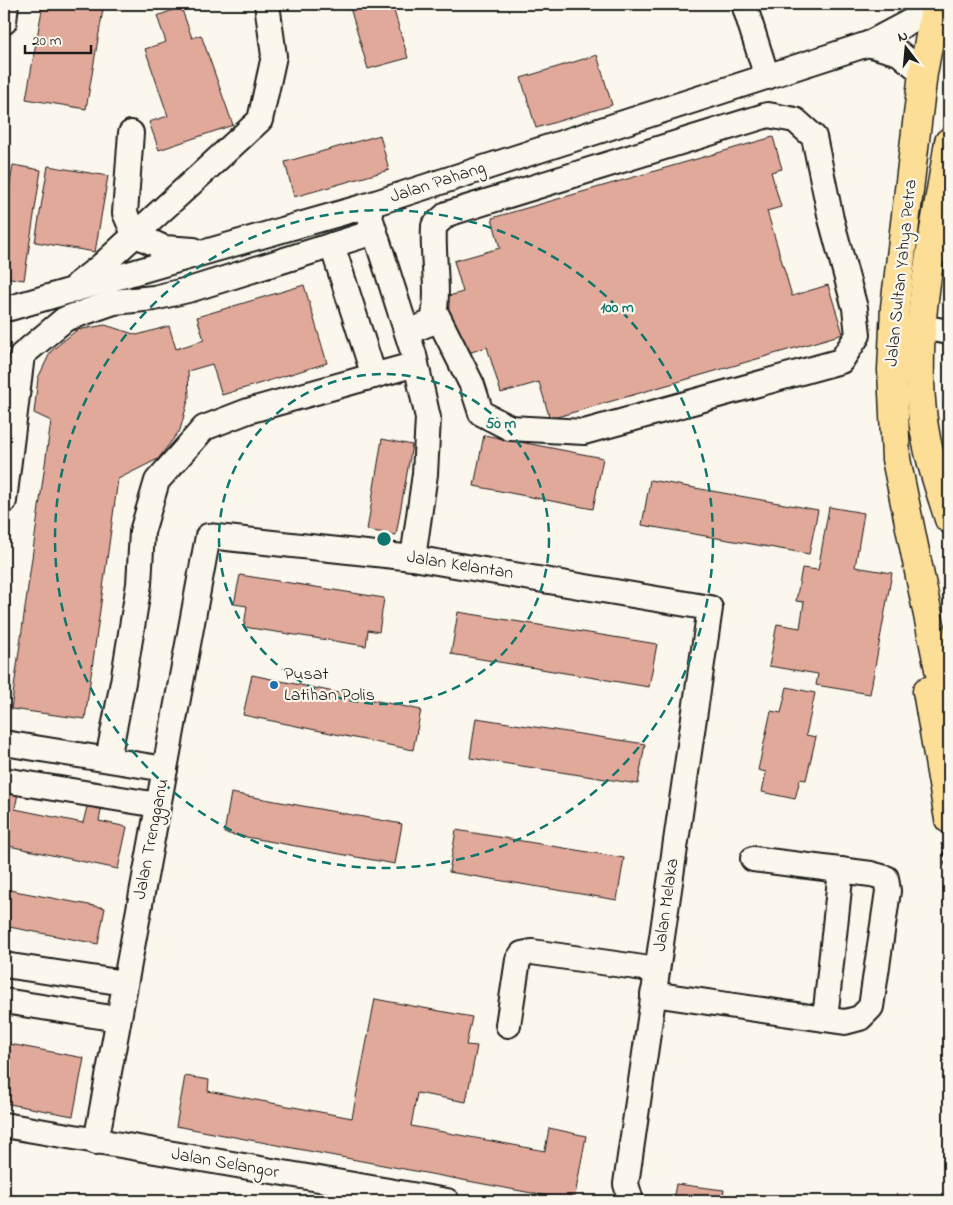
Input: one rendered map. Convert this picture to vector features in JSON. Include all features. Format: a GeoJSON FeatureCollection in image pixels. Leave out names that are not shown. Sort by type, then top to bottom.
{"type":"FeatureCollection","features":[{"type":"Feature","properties":{"kind":"main road","name":"Jalan Sultan Yahya Petra"},"geometry":{"type":"LineString","coordinates":[[936,4],[923,73],[895,307],[892,370],[896,459],[949,718]]}},
{"type":"Feature","properties":{"kind":"main road","name":"Jalan Sultan Yahya Petra"},"geometry":{"type":"LineString","coordinates":[[949,142],[941,249],[921,328],[920,388],[923,422],[944,488],[949,519]]}},
{"type":"Feature","properties":{"kind":"main road"},"geometry":{"type":"LineString","coordinates":[[921,581],[916,623],[949,819]]}},
{"type":"Feature","properties":{"kind":"lane"},"geometry":{"type":"LineString","coordinates":[[4,22],[6,4]]}},
{"type":"Feature","properties":{"kind":"lane"},"geometry":{"type":"LineString","coordinates":[[67,292],[101,266],[260,120],[274,56],[267,4]]}},
{"type":"Feature","properties":{"kind":"lane"},"geometry":{"type":"LineString","coordinates":[[744,4],[767,77]]}},
{"type":"Feature","properties":{"kind":"lane","name":"Jalan Pahang"},"geometry":{"type":"LineString","coordinates":[[4,307],[10,308],[366,206],[868,44],[913,20],[927,4]]}},
{"type":"Feature","properties":{"kind":"lane"},"geometry":{"type":"LineString","coordinates":[[868,44],[899,53],[923,73]]}},
{"type":"Feature","properties":{"kind":"lane"},"geometry":{"type":"LineString","coordinates":[[406,332],[433,322],[436,311],[434,226],[447,214],[768,115],[795,120],[814,137],[830,219],[855,308],[858,335],[841,361],[584,432],[553,432],[510,428],[481,414],[472,385],[436,311]]}},
{"type":"Feature","properties":{"kind":"lane"},"geometry":{"type":"LineString","coordinates":[[131,133],[125,214],[134,234],[164,248],[208,251]]}},
{"type":"Feature","properties":{"kind":"lane"},"geometry":{"type":"LineString","coordinates":[[366,206],[416,364],[428,418],[425,474],[413,558]]}},
{"type":"Feature","properties":{"kind":"lane"},"geometry":{"type":"LineString","coordinates":[[4,501],[22,355],[65,319],[114,302],[154,298],[192,289],[374,232]]}},
{"type":"Feature","properties":{"kind":"lane"},"geometry":{"type":"LineString","coordinates":[[332,245],[374,376]]}},
{"type":"Feature","properties":{"kind":"lane"},"geometry":{"type":"LineString","coordinates":[[921,328],[949,332]]}},
{"type":"Feature","properties":{"kind":"lane"},"geometry":{"type":"LineString","coordinates":[[108,759],[136,603],[142,532],[157,481],[204,428],[248,412],[416,364]]}},
{"type":"Feature","properties":{"kind":"lane","name":"Jalan Kelantan"},"geometry":{"type":"LineString","coordinates":[[208,536],[413,558],[710,608]]}},
{"type":"Feature","properties":{"kind":"lane","name":"Jalan Trengganu"},"geometry":{"type":"LineString","coordinates":[[96,1142],[208,536]]}},
{"type":"Feature","properties":{"kind":"lane","name":"Jalan Melaka"},"geometry":{"type":"LineString","coordinates":[[630,1201],[626,1184],[710,608]]}},
{"type":"Feature","properties":{"kind":"lane"},"geometry":{"type":"LineString","coordinates":[[4,743],[165,769]]}},
{"type":"Feature","properties":{"kind":"lane"},"geometry":{"type":"LineString","coordinates":[[4,780],[158,805]]}},
{"type":"Feature","properties":{"kind":"lane"},"geometry":{"type":"LineString","coordinates":[[653,994],[845,1022],[860,1018],[871,1007],[888,891],[886,878],[841,870],[753,859]]}},
{"type":"Feature","properties":{"kind":"lane"},"geometry":{"type":"LineString","coordinates":[[825,1019],[841,870]]}},
{"type":"Feature","properties":{"kind":"lane"},"geometry":{"type":"LineString","coordinates":[[508,1025],[518,960],[522,954],[532,952],[658,970]]}},
{"type":"Feature","properties":{"kind":"lane"},"geometry":{"type":"LineString","coordinates":[[4,965],[125,983]]}},
{"type":"Feature","properties":{"kind":"lane"},"geometry":{"type":"LineString","coordinates":[[4,1001],[118,1019]]}},
{"type":"Feature","properties":{"kind":"lane","name":"Jalan Selangor"},"geometry":{"type":"LineString","coordinates":[[4,1125],[446,1201]]}},
{"type":"Feature","properties":{"kind":"building"},"geometry":{"type":"Polygon","coordinates":[[[43,4],[104,4],[86,109],[26,99],[43,4]]]}},
{"type":"Feature","properties":{"kind":"building"},"geometry":{"type":"Polygon","coordinates":[[[349,4],[392,4],[408,58],[368,69],[349,4]]]}},
{"type":"Feature","properties":{"kind":"building"},"geometry":{"type":"Polygon","coordinates":[[[181,7],[192,38],[201,35],[233,125],[159,150],[149,122],[168,116],[145,49],[166,42],[157,16],[181,7]]]}},
{"type":"Feature","properties":{"kind":"building"},"geometry":{"type":"Polygon","coordinates":[[[597,55],[612,105],[536,128],[521,78],[597,55]]]}},
{"type":"Feature","properties":{"kind":"building"},"geometry":{"type":"Polygon","coordinates":[[[380,135],[389,170],[294,197],[285,162],[380,135]]]}},
{"type":"Feature","properties":{"kind":"building"},"geometry":{"type":"Polygon","coordinates":[[[773,137],[782,169],[771,172],[781,207],[767,211],[792,296],[828,285],[843,334],[550,419],[539,382],[501,393],[487,347],[459,356],[442,298],[463,292],[454,261],[500,248],[492,218],[773,137]]]}},
{"type":"Feature","properties":{"kind":"building"},"geometry":{"type":"Polygon","coordinates":[[[13,165],[41,170],[24,280],[4,277],[4,221],[13,165]]]}},
{"type":"Feature","properties":{"kind":"building"},"geometry":{"type":"Polygon","coordinates":[[[48,166],[108,176],[95,252],[35,242],[48,166]]]}},
{"type":"Feature","properties":{"kind":"building"},"geometry":{"type":"Polygon","coordinates":[[[304,285],[327,363],[222,395],[212,364],[188,371],[189,397],[180,430],[158,459],[118,479],[85,719],[11,709],[51,421],[34,413],[38,378],[51,351],[77,330],[105,325],[137,335],[169,326],[176,349],[204,340],[197,317],[304,285]]]}},
{"type":"Feature","properties":{"kind":"building"},"geometry":{"type":"Polygon","coordinates":[[[484,435],[603,458],[593,509],[474,486],[484,435]]]}},
{"type":"Feature","properties":{"kind":"building"},"geometry":{"type":"Polygon","coordinates":[[[382,439],[412,445],[396,535],[367,530],[382,439]]]}},
{"type":"Feature","properties":{"kind":"building"},"geometry":{"type":"Polygon","coordinates":[[[650,480],[818,510],[809,554],[642,525],[650,480]]]}},
{"type":"Feature","properties":{"kind":"building"},"geometry":{"type":"Polygon","coordinates":[[[829,507],[864,513],[855,567],[892,573],[870,694],[816,685],[818,674],[769,666],[777,624],[800,628],[804,602],[796,601],[802,568],[818,570],[829,507]]]}},
{"type":"Feature","properties":{"kind":"building"},"geometry":{"type":"Polygon","coordinates":[[[240,575],[384,598],[379,632],[368,630],[366,646],[244,627],[247,606],[234,604],[240,575]]]}},
{"type":"Feature","properties":{"kind":"building"},"geometry":{"type":"Polygon","coordinates":[[[458,612],[657,644],[649,687],[451,654],[458,612]]]}},
{"type":"Feature","properties":{"kind":"building"},"geometry":{"type":"Polygon","coordinates":[[[252,675],[421,710],[413,750],[243,715],[252,675]]]}},
{"type":"Feature","properties":{"kind":"building"},"geometry":{"type":"Polygon","coordinates":[[[787,687],[815,693],[806,735],[816,737],[806,780],[800,779],[795,799],[762,792],[766,772],[758,770],[771,711],[781,713],[787,687]]]}},
{"type":"Feature","properties":{"kind":"building"},"geometry":{"type":"Polygon","coordinates":[[[476,718],[645,744],[638,784],[470,758],[476,718]]]}},
{"type":"Feature","properties":{"kind":"building"},"geometry":{"type":"Polygon","coordinates":[[[4,790],[18,793],[15,809],[83,823],[88,803],[102,806],[99,821],[127,827],[118,869],[4,845],[4,790]]]}},
{"type":"Feature","properties":{"kind":"building"},"geometry":{"type":"Polygon","coordinates":[[[231,793],[402,824],[395,864],[224,833],[231,793]]]}},
{"type":"Feature","properties":{"kind":"building"},"geometry":{"type":"Polygon","coordinates":[[[456,830],[624,858],[617,900],[449,872],[456,830]]]}},
{"type":"Feature","properties":{"kind":"building"},"geometry":{"type":"Polygon","coordinates":[[[4,889],[105,908],[98,944],[4,926],[4,889]]]}},
{"type":"Feature","properties":{"kind":"building"},"geometry":{"type":"Polygon","coordinates":[[[375,999],[472,1017],[466,1045],[477,1046],[466,1102],[417,1093],[411,1126],[545,1151],[549,1128],[586,1136],[574,1201],[176,1126],[185,1076],[209,1080],[208,1091],[352,1118],[375,999]]]}},
{"type":"Feature","properties":{"kind":"building"},"geometry":{"type":"Polygon","coordinates":[[[4,1043],[84,1058],[73,1116],[4,1103],[4,1043]]]}},
{"type":"Feature","properties":{"kind":"building"},"geometry":{"type":"Polygon","coordinates":[[[676,1184],[724,1190],[722,1201],[673,1201],[676,1184]]]}},
{"type":"Feature","properties":{"kind":"place","name":"Pusat Latihan Polis"},"geometry":{"type":"Point","coordinates":[274,685]}}]}
